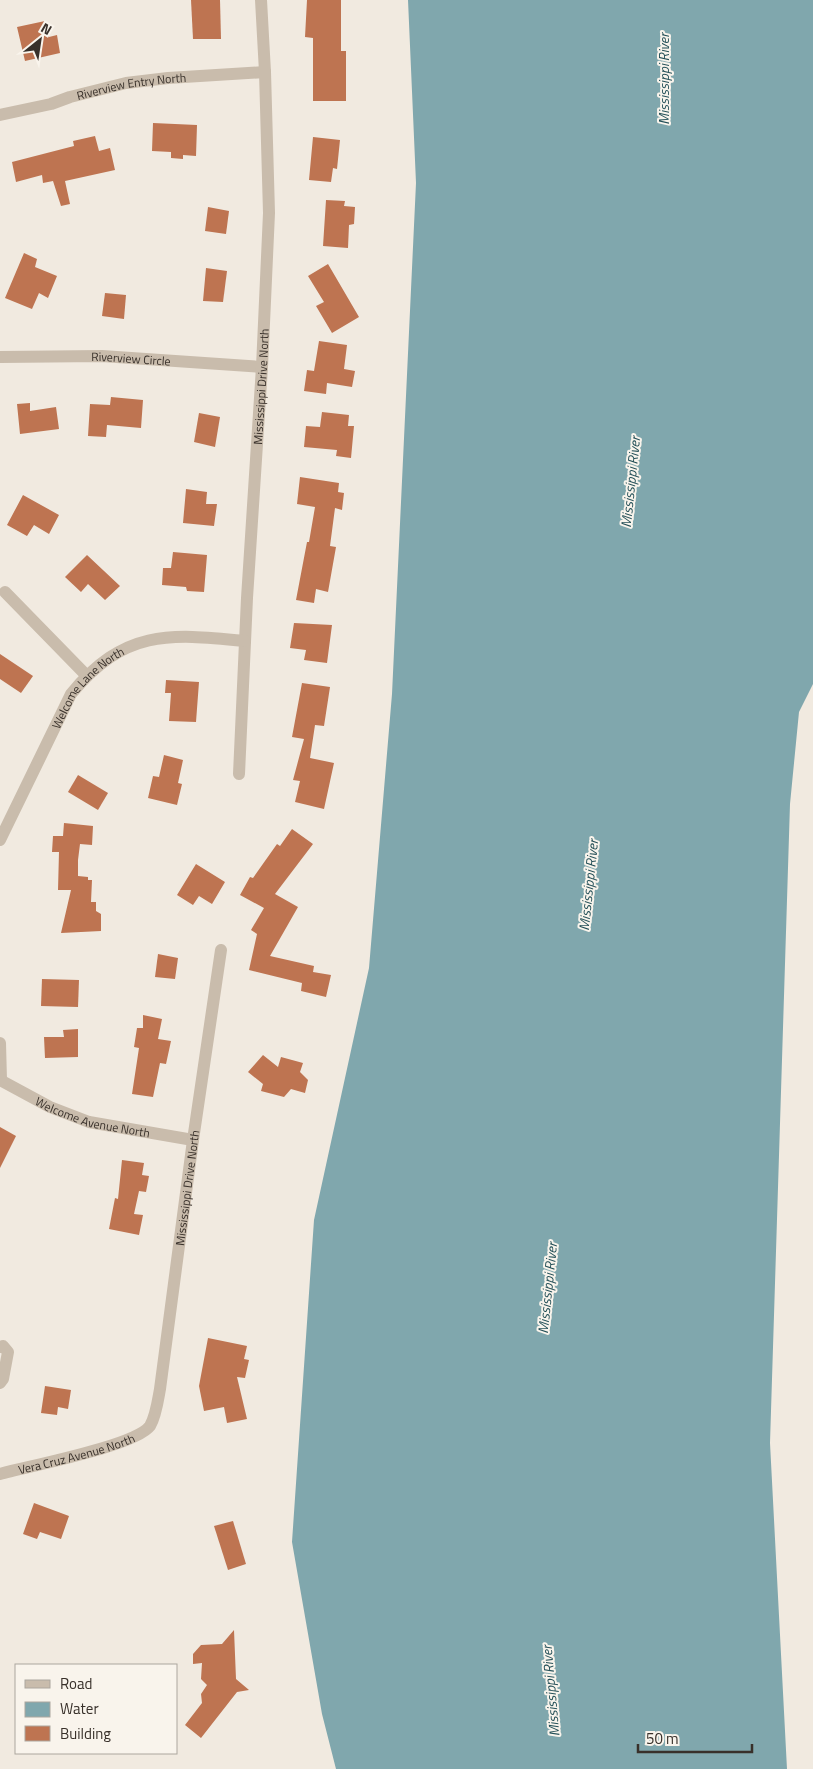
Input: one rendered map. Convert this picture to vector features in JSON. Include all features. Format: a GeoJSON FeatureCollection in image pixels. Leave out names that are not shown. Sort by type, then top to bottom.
{"type":"FeatureCollection","features":[{"type":"Feature","properties":{"kind":"street","name":"Mississippi Drive North"},"geometry":{"type":"LineString","coordinates":[[239,774],[244,641],[262,367],[269,212],[261,0]]}},
{"type":"Feature","properties":{"kind":"street","name":"Riverview Entry North"},"geometry":{"type":"LineString","coordinates":[[0,115],[52,104],[70,97],[126,83],[168,78],[264,72]]}},
{"type":"Feature","properties":{"kind":"street","name":"Riverview Circle"},"geometry":{"type":"LineString","coordinates":[[0,357],[102,356],[262,367]]}},
{"type":"Feature","properties":{"kind":"street"},"geometry":{"type":"LineString","coordinates":[[5,592],[86,675]]}},
{"type":"Feature","properties":{"kind":"street","name":"Welcome Lane North"},"geometry":{"type":"LineString","coordinates":[[0,840],[67,700],[86,675],[114,654],[139,642],[194,636],[244,641]]}},
{"type":"Feature","properties":{"kind":"street","name":"Mississippi Drive North"},"geometry":{"type":"LineString","coordinates":[[150,1426],[157,1406],[160,1389],[193,1140],[221,950]]}},
{"type":"Feature","properties":{"kind":"street"},"geometry":{"type":"LineString","coordinates":[[0,1043],[0,1080]]}},
{"type":"Feature","properties":{"kind":"street","name":"Welcome Avenue North"},"geometry":{"type":"LineString","coordinates":[[0,1080],[50,1107],[89,1122],[193,1140]]}},
{"type":"Feature","properties":{"kind":"street"},"geometry":{"type":"LineString","coordinates":[[0,1347],[3,1346],[8,1352],[3,1379],[0,1383]]}},
{"type":"Feature","properties":{"kind":"street","name":"Vera Cruz Avenue North"},"geometry":{"type":"LineString","coordinates":[[0,1474],[100,1449],[139,1434],[150,1426]]}},
{"type":"Feature","properties":{"kind":"water","name":"Mississippi River"},"geometry":{"type":"Polygon","coordinates":[[[408,0],[813,0],[813,684],[799,712],[790,804],[770,1443],[787,1769],[336,1769],[322,1714],[292,1542],[314,1220],[369,968],[392,694],[416,183],[408,0]]]}},
{"type":"Feature","properties":{"kind":"building"},"geometry":{"type":"Polygon","coordinates":[[[191,0],[220,0],[221,39],[193,39],[191,0]]]}},
{"type":"Feature","properties":{"kind":"building"},"geometry":{"type":"Polygon","coordinates":[[[307,0],[341,0],[341,51],[346,51],[346,101],[313,101],[313,38],[305,37],[307,0]]]}},
{"type":"Feature","properties":{"kind":"building"},"geometry":{"type":"Polygon","coordinates":[[[45,21],[49,37],[57,35],[60,53],[25,61],[17,27],[45,21]]]}},
{"type":"Feature","properties":{"kind":"building"},"geometry":{"type":"Polygon","coordinates":[[[153,123],[197,125],[196,156],[183,155],[183,159],[171,158],[171,152],[152,151],[153,123]]]}},
{"type":"Feature","properties":{"kind":"building"},"geometry":{"type":"Polygon","coordinates":[[[95,136],[99,151],[110,148],[115,170],[65,181],[70,204],[61,206],[53,181],[43,183],[42,175],[16,182],[12,162],[74,146],[73,141],[95,136]]]}},
{"type":"Feature","properties":{"kind":"building"},"geometry":{"type":"Polygon","coordinates":[[[313,137],[340,140],[337,169],[333,168],[331,182],[309,180],[313,137]]]}},
{"type":"Feature","properties":{"kind":"building"},"geometry":{"type":"Polygon","coordinates":[[[326,200],[345,201],[344,206],[355,207],[354,224],[349,225],[348,248],[323,246],[326,200]]]}},
{"type":"Feature","properties":{"kind":"building"},"geometry":{"type":"Polygon","coordinates":[[[208,207],[229,211],[226,234],[205,231],[208,207]]]}},
{"type":"Feature","properties":{"kind":"building"},"geometry":{"type":"Polygon","coordinates":[[[24,253],[37,259],[35,267],[57,276],[48,298],[39,293],[32,309],[5,298],[24,253]]]}},
{"type":"Feature","properties":{"kind":"building"},"geometry":{"type":"Polygon","coordinates":[[[328,264],[359,317],[332,333],[316,306],[324,302],[308,276],[328,264]]]}},
{"type":"Feature","properties":{"kind":"building"},"geometry":{"type":"Polygon","coordinates":[[[206,268],[227,271],[223,302],[203,301],[206,268]]]}},
{"type":"Feature","properties":{"kind":"building"},"geometry":{"type":"Polygon","coordinates":[[[105,293],[126,295],[124,319],[102,316],[105,293]]]}},
{"type":"Feature","properties":{"kind":"building"},"geometry":{"type":"Polygon","coordinates":[[[319,341],[347,345],[344,369],[355,371],[352,387],[327,383],[326,394],[304,391],[307,370],[314,371],[319,341]]]}},
{"type":"Feature","properties":{"kind":"building"},"geometry":{"type":"Polygon","coordinates":[[[111,397],[143,400],[141,428],[107,425],[106,437],[88,436],[90,404],[110,405],[111,397]]]}},
{"type":"Feature","properties":{"kind":"building"},"geometry":{"type":"Polygon","coordinates":[[[30,403],[30,411],[56,407],[59,429],[20,434],[17,404],[30,403]]]}},
{"type":"Feature","properties":{"kind":"building"},"geometry":{"type":"Polygon","coordinates":[[[322,412],[349,415],[348,426],[354,426],[351,458],[336,456],[337,450],[304,447],[306,426],[320,427],[322,412]]]}},
{"type":"Feature","properties":{"kind":"building"},"geometry":{"type":"Polygon","coordinates":[[[199,413],[220,417],[215,447],[194,442],[199,413]]]}},
{"type":"Feature","properties":{"kind":"building"},"geometry":{"type":"Polygon","coordinates":[[[300,477],[339,483],[338,492],[344,493],[342,510],[335,508],[330,546],[336,547],[328,592],[316,589],[314,603],[296,600],[315,507],[297,504],[300,477]]]}},
{"type":"Feature","properties":{"kind":"building"},"geometry":{"type":"Polygon","coordinates":[[[186,489],[207,492],[206,504],[217,504],[214,526],[183,523],[186,489]]]}},
{"type":"Feature","properties":{"kind":"building"},"geometry":{"type":"Polygon","coordinates":[[[23,495],[59,515],[49,534],[34,525],[27,536],[7,525],[23,495]]]}},
{"type":"Feature","properties":{"kind":"building"},"geometry":{"type":"Polygon","coordinates":[[[173,552],[207,555],[204,592],[187,591],[186,587],[162,585],[163,568],[171,568],[173,552]]]}},
{"type":"Feature","properties":{"kind":"building"},"geometry":{"type":"Polygon","coordinates":[[[87,555],[120,586],[105,600],[88,584],[81,592],[65,577],[87,555]]]}},
{"type":"Feature","properties":{"kind":"building"},"geometry":{"type":"Polygon","coordinates":[[[294,623],[332,625],[327,663],[304,660],[306,650],[290,648],[294,623]]]}},
{"type":"Feature","properties":{"kind":"building"},"geometry":{"type":"Polygon","coordinates":[[[0,654],[33,676],[21,693],[0,679],[0,654]]]}},
{"type":"Feature","properties":{"kind":"building"},"geometry":{"type":"Polygon","coordinates":[[[166,680],[199,682],[196,722],[169,721],[171,693],[165,693],[166,680]]]}},
{"type":"Feature","properties":{"kind":"building"},"geometry":{"type":"Polygon","coordinates":[[[302,683],[330,687],[324,726],[315,725],[310,758],[334,763],[324,809],[295,802],[300,781],[293,780],[304,739],[292,737],[302,683]]]}},
{"type":"Feature","properties":{"kind":"building"},"geometry":{"type":"Polygon","coordinates":[[[164,755],[183,760],[178,783],[182,784],[177,805],[148,798],[153,776],[159,777],[164,755]]]}},
{"type":"Feature","properties":{"kind":"building"},"geometry":{"type":"Polygon","coordinates":[[[78,775],[108,793],[98,810],[68,792],[78,775]]]}},
{"type":"Feature","properties":{"kind":"building"},"geometry":{"type":"Polygon","coordinates":[[[64,823],[93,826],[92,845],[80,844],[78,876],[88,877],[88,880],[92,880],[91,902],[96,902],[96,911],[101,914],[101,931],[61,933],[71,890],[58,890],[59,852],[52,852],[53,836],[63,836],[64,823]]]}},
{"type":"Feature","properties":{"kind":"building"},"geometry":{"type":"Polygon","coordinates":[[[292,829],[313,844],[275,894],[298,907],[270,956],[314,966],[313,972],[331,975],[326,997],[301,991],[302,983],[249,970],[257,934],[251,930],[264,908],[240,895],[250,877],[253,878],[277,844],[280,846],[292,829]]]}},
{"type":"Feature","properties":{"kind":"building"},"geometry":{"type":"Polygon","coordinates":[[[196,864],[225,882],[212,904],[199,896],[193,905],[177,895],[196,864]]]}},
{"type":"Feature","properties":{"kind":"building"},"geometry":{"type":"Polygon","coordinates":[[[158,954],[178,958],[175,979],[155,977],[158,954]]]}},
{"type":"Feature","properties":{"kind":"building"},"geometry":{"type":"Polygon","coordinates":[[[42,979],[79,980],[78,1007],[41,1006],[42,979]]]}},
{"type":"Feature","properties":{"kind":"building"},"geometry":{"type":"Polygon","coordinates":[[[143,1015],[162,1019],[158,1039],[171,1041],[166,1064],[160,1063],[153,1097],[132,1094],[139,1048],[134,1047],[137,1028],[143,1028],[143,1015]]]}},
{"type":"Feature","properties":{"kind":"building"},"geometry":{"type":"Polygon","coordinates":[[[78,1029],[78,1057],[45,1058],[44,1037],[64,1037],[63,1030],[78,1029]]]}},
{"type":"Feature","properties":{"kind":"building"},"geometry":{"type":"Polygon","coordinates":[[[263,1055],[278,1067],[281,1057],[303,1063],[300,1072],[308,1080],[305,1093],[291,1089],[284,1097],[261,1091],[263,1084],[248,1072],[263,1055]]]}},
{"type":"Feature","properties":{"kind":"building"},"geometry":{"type":"Polygon","coordinates":[[[0,1127],[16,1136],[0,1168],[0,1127]]]}},
{"type":"Feature","properties":{"kind":"building"},"geometry":{"type":"Polygon","coordinates":[[[122,1160],[144,1163],[142,1175],[149,1176],[146,1192],[139,1191],[134,1214],[143,1215],[139,1235],[109,1229],[115,1198],[118,1199],[122,1160]]]}},
{"type":"Feature","properties":{"kind":"building"},"geometry":{"type":"Polygon","coordinates":[[[208,1338],[247,1346],[244,1359],[249,1360],[245,1378],[237,1377],[247,1419],[227,1423],[224,1407],[204,1411],[199,1386],[208,1338]]]}},
{"type":"Feature","properties":{"kind":"building"},"geometry":{"type":"Polygon","coordinates":[[[45,1386],[71,1390],[68,1409],[58,1407],[57,1415],[41,1413],[45,1386]]]}},
{"type":"Feature","properties":{"kind":"building"},"geometry":{"type":"Polygon","coordinates":[[[34,1503],[69,1516],[61,1539],[40,1532],[37,1539],[23,1534],[34,1503]]]}},
{"type":"Feature","properties":{"kind":"building"},"geometry":{"type":"Polygon","coordinates":[[[233,1521],[246,1564],[228,1570],[214,1526],[233,1521]]]}},
{"type":"Feature","properties":{"kind":"building"},"geometry":{"type":"Polygon","coordinates":[[[234,1630],[236,1679],[249,1690],[237,1692],[201,1738],[185,1725],[202,1703],[201,1694],[207,1685],[201,1679],[202,1663],[193,1664],[193,1654],[201,1645],[222,1644],[234,1630]]]}}]}
